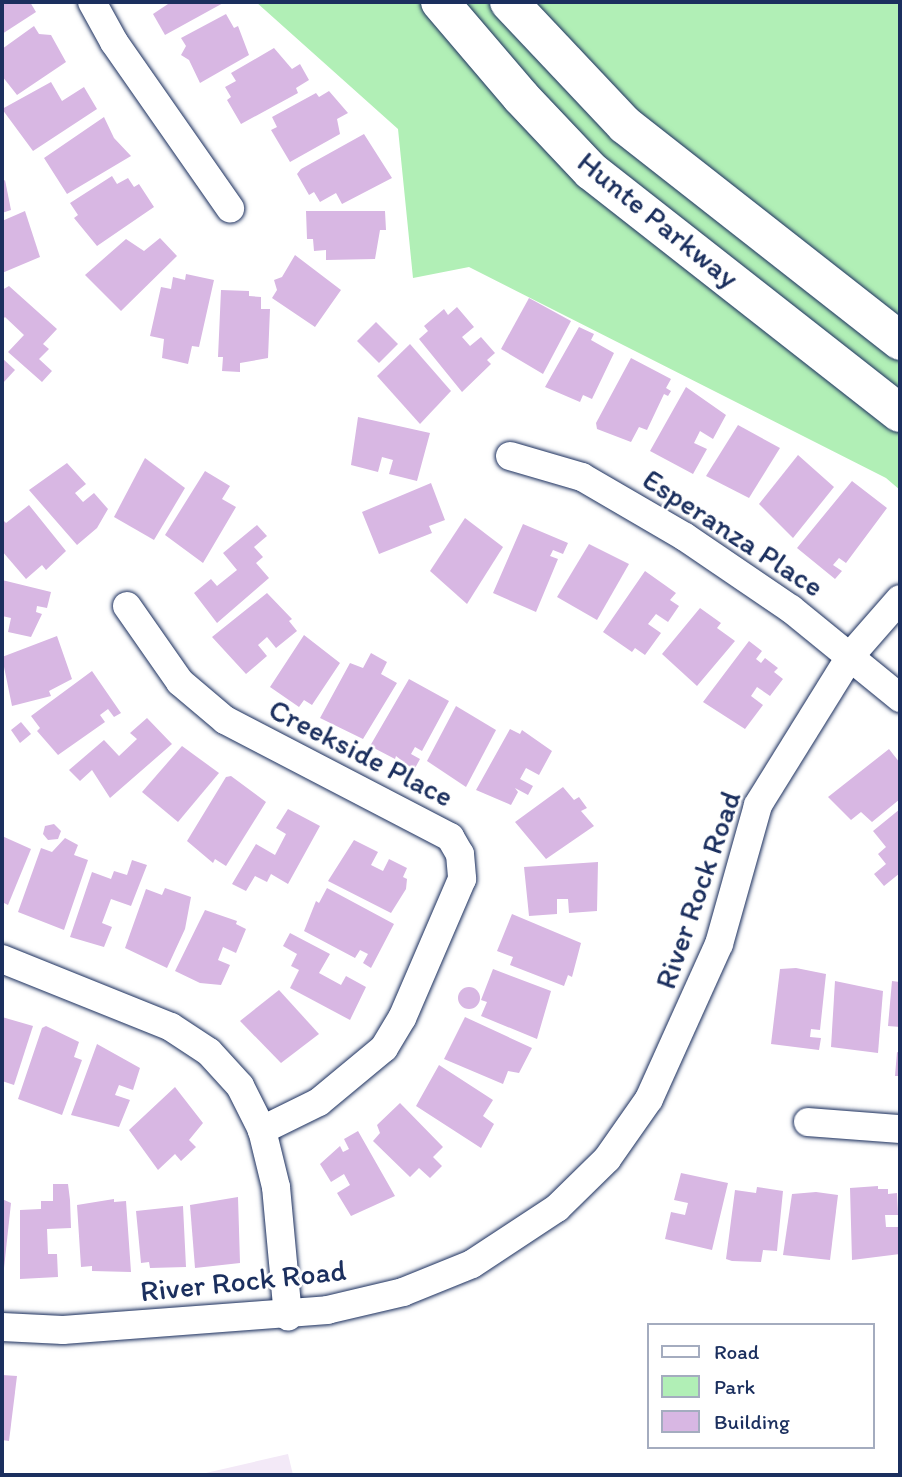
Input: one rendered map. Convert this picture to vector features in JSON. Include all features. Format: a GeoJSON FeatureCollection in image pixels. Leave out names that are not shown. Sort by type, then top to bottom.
{"type":"FeatureCollection","features":[{"type":"Feature","properties":{"kind":"main road","name":"Hunte Parkway"},"geometry":{"type":"LineString","coordinates":[[440,2],[496,70],[592,171],[900,413]]}},
{"type":"Feature","properties":{"kind":"main road","name":"Hunte Parkway"},"geometry":{"type":"LineString","coordinates":[[509,2],[625,125],[900,341]]}},
{"type":"Feature","properties":{"kind":"street"},"geometry":{"type":"LineString","coordinates":[[92,2],[114,42],[230,208]]}},
{"type":"Feature","properties":{"kind":"street","name":"Esperanza Place"},"geometry":{"type":"LineString","coordinates":[[510,456],[582,477],[629,503],[791,608],[900,698]]}},
{"type":"Feature","properties":{"kind":"street","name":"River Rock Road"},"geometry":{"type":"LineString","coordinates":[[2,1327],[63,1330],[288,1316],[378,1299],[471,1264],[539,1222],[607,1158],[666,1067],[714,956],[758,805],[851,655],[900,599]]}},
{"type":"Feature","properties":{"kind":"street","name":"Creekside Place"},"geometry":{"type":"LineString","coordinates":[[127,606],[180,682],[225,720],[450,837],[460,854],[461,879],[402,1018],[384,1048],[319,1102],[262,1130]]}},
{"type":"Feature","properties":{"kind":"street"},"geometry":{"type":"LineString","coordinates":[[2,960],[191,1038],[240,1086],[262,1130],[276,1187],[288,1316]]}},
{"type":"Feature","properties":{"kind":"street"},"geometry":{"type":"LineString","coordinates":[[808,1122],[900,1129]]}},
{"type":"Feature","properties":{"kind":"shaded area"},"geometry":{"type":"Polygon","coordinates":[[[288,1454],[293,1475],[197,1475],[288,1454]]]}},
{"type":"Feature","properties":{"kind":"green space"},"geometry":{"type":"Polygon","coordinates":[[[256,2],[900,2],[900,490],[886,478],[469,267],[413,278],[398,129],[256,2]]]}},
{"type":"Feature","properties":{"kind":"building"},"geometry":{"type":"Polygon","coordinates":[[[2,2],[30,2],[36,12],[2,34],[2,2]]]}},
{"type":"Feature","properties":{"kind":"building"},"geometry":{"type":"Polygon","coordinates":[[[171,2],[225,2],[165,35],[153,14],[171,2]]]}},
{"type":"Feature","properties":{"kind":"building"},"geometry":{"type":"Polygon","coordinates":[[[226,14],[234,28],[238,26],[249,55],[200,83],[189,60],[181,55],[186,46],[181,38],[226,14]]]}},
{"type":"Feature","properties":{"kind":"building"},"geometry":{"type":"Polygon","coordinates":[[[34,26],[39,34],[51,35],[66,62],[17,95],[2,76],[2,49],[34,26]]]}},
{"type":"Feature","properties":{"kind":"building"},"geometry":{"type":"Polygon","coordinates":[[[274,48],[292,69],[300,64],[309,80],[296,88],[298,93],[241,124],[227,100],[231,97],[225,87],[236,81],[231,73],[274,48]]]}},
{"type":"Feature","properties":{"kind":"building"},"geometry":{"type":"Polygon","coordinates":[[[51,82],[62,101],[84,87],[97,109],[33,151],[2,109],[51,82]]]}},
{"type":"Feature","properties":{"kind":"building"},"geometry":{"type":"Polygon","coordinates":[[[329,91],[348,113],[337,119],[340,134],[290,162],[271,130],[277,127],[272,117],[316,93],[319,97],[329,91]]]}},
{"type":"Feature","properties":{"kind":"building"},"geometry":{"type":"Polygon","coordinates":[[[104,117],[114,138],[131,156],[67,194],[44,158],[104,117]]]}},
{"type":"Feature","properties":{"kind":"building"},"geometry":{"type":"Polygon","coordinates":[[[364,134],[392,178],[342,204],[336,193],[320,202],[314,192],[309,195],[297,174],[301,169],[364,134]]]}},
{"type":"Feature","properties":{"kind":"building"},"geometry":{"type":"Polygon","coordinates":[[[112,176],[117,184],[128,178],[134,187],[139,184],[154,207],[97,246],[74,218],[78,215],[70,203],[112,176]]]}},
{"type":"Feature","properties":{"kind":"building"},"geometry":{"type":"Polygon","coordinates":[[[5,180],[11,210],[2,213],[2,182],[5,180]]]}},
{"type":"Feature","properties":{"kind":"building"},"geometry":{"type":"Polygon","coordinates":[[[25,211],[40,257],[2,273],[2,221],[25,211]]]}},
{"type":"Feature","properties":{"kind":"building"},"geometry":{"type":"Polygon","coordinates":[[[306,211],[385,211],[386,230],[380,230],[375,259],[326,260],[326,250],[314,251],[313,239],[307,239],[306,211]]]}},
{"type":"Feature","properties":{"kind":"building"},"geometry":{"type":"Polygon","coordinates":[[[160,238],[177,256],[121,311],[85,275],[126,239],[144,251],[160,238]]]}},
{"type":"Feature","properties":{"kind":"building"},"geometry":{"type":"Polygon","coordinates":[[[295,255],[341,290],[315,327],[272,298],[277,290],[274,280],[282,277],[295,255]]]}},
{"type":"Feature","properties":{"kind":"building"},"geometry":{"type":"Polygon","coordinates":[[[186,274],[214,280],[199,347],[192,346],[188,364],[162,358],[164,339],[150,336],[161,287],[171,289],[173,277],[185,280],[186,274]]]}},
{"type":"Feature","properties":{"kind":"building"},"geometry":{"type":"Polygon","coordinates":[[[9,286],[57,329],[43,344],[49,349],[39,359],[52,371],[42,382],[8,352],[24,335],[5,317],[2,320],[2,290],[9,286]]]}},
{"type":"Feature","properties":{"kind":"building"},"geometry":{"type":"Polygon","coordinates":[[[221,290],[249,291],[249,296],[261,297],[261,309],[270,309],[268,358],[240,363],[240,372],[222,371],[223,357],[218,357],[221,290]]]}},
{"type":"Feature","properties":{"kind":"building"},"geometry":{"type":"Polygon","coordinates":[[[529,298],[571,321],[543,374],[501,349],[529,298]]]}},
{"type":"Feature","properties":{"kind":"building"},"geometry":{"type":"Polygon","coordinates":[[[457,307],[474,327],[462,337],[470,346],[481,337],[495,353],[487,360],[491,364],[462,392],[419,339],[428,331],[424,326],[444,309],[448,315],[457,307]]]}},
{"type":"Feature","properties":{"kind":"building"},"geometry":{"type":"Polygon","coordinates":[[[376,322],[398,344],[379,363],[357,341],[376,322]]]}},
{"type":"Feature","properties":{"kind":"building"},"geometry":{"type":"Polygon","coordinates":[[[579,327],[594,334],[591,340],[614,353],[592,399],[583,395],[580,402],[545,387],[579,327]]]}},
{"type":"Feature","properties":{"kind":"building"},"geometry":{"type":"Polygon","coordinates":[[[410,344],[451,391],[420,424],[377,376],[410,344]]]}},
{"type":"Feature","properties":{"kind":"building"},"geometry":{"type":"Polygon","coordinates":[[[2,358],[15,370],[2,384],[2,358]]]}},
{"type":"Feature","properties":{"kind":"building"},"geometry":{"type":"Polygon","coordinates":[[[631,358],[671,379],[666,388],[671,391],[668,396],[664,394],[647,430],[639,427],[631,442],[597,429],[596,423],[631,358]]]}},
{"type":"Feature","properties":{"kind":"building"},"geometry":{"type":"Polygon","coordinates":[[[686,387],[726,415],[713,439],[700,431],[694,443],[707,449],[693,474],[650,451],[686,387]]]}},
{"type":"Feature","properties":{"kind":"building"},"geometry":{"type":"Polygon","coordinates":[[[358,417],[430,433],[417,481],[389,474],[393,460],[382,457],[378,472],[351,465],[358,417]]]}},
{"type":"Feature","properties":{"kind":"building"},"geometry":{"type":"Polygon","coordinates":[[[738,425],[780,448],[749,498],[706,476],[738,425]]]}},
{"type":"Feature","properties":{"kind":"building"},"geometry":{"type":"Polygon","coordinates":[[[798,455],[834,487],[793,538],[759,504],[798,455]]]}},
{"type":"Feature","properties":{"kind":"building"},"geometry":{"type":"Polygon","coordinates":[[[145,458],[185,488],[154,540],[114,517],[145,458]]]}},
{"type":"Feature","properties":{"kind":"building"},"geometry":{"type":"Polygon","coordinates":[[[67,463],[86,484],[75,493],[83,502],[94,493],[108,509],[97,528],[77,545],[29,490],[67,463]]]}},
{"type":"Feature","properties":{"kind":"building"},"geometry":{"type":"Polygon","coordinates":[[[205,471],[230,486],[222,499],[236,507],[203,563],[165,535],[205,471]]]}},
{"type":"Feature","properties":{"kind":"building"},"geometry":{"type":"Polygon","coordinates":[[[852,481],[887,508],[846,563],[839,558],[833,565],[842,571],[835,579],[797,548],[852,481]]]}},
{"type":"Feature","properties":{"kind":"building"},"geometry":{"type":"Polygon","coordinates":[[[431,483],[445,520],[429,526],[432,533],[379,554],[362,512],[431,483]]]}},
{"type":"Feature","properties":{"kind":"building"},"geometry":{"type":"Polygon","coordinates":[[[29,505],[66,551],[46,570],[42,565],[26,579],[2,551],[2,519],[6,523],[29,505]]]}},
{"type":"Feature","properties":{"kind":"building"},"geometry":{"type":"Polygon","coordinates":[[[465,518],[503,547],[467,604],[430,571],[465,518]]]}},
{"type":"Feature","properties":{"kind":"building"},"geometry":{"type":"Polygon","coordinates":[[[523,524],[568,543],[563,554],[553,550],[550,556],[558,559],[536,612],[493,593],[523,524]]]}},
{"type":"Feature","properties":{"kind":"building"},"geometry":{"type":"Polygon","coordinates":[[[257,525],[267,536],[254,547],[263,557],[256,563],[269,578],[217,623],[194,593],[211,579],[217,586],[237,570],[223,553],[257,525]]]}},
{"type":"Feature","properties":{"kind":"building"},"geometry":{"type":"Polygon","coordinates":[[[589,544],[629,564],[597,620],[557,597],[589,544]]]}},
{"type":"Feature","properties":{"kind":"building"},"geometry":{"type":"Polygon","coordinates":[[[645,571],[676,593],[670,600],[679,606],[668,622],[656,614],[648,624],[661,633],[645,655],[635,648],[632,652],[603,632],[645,571]]]}},
{"type":"Feature","properties":{"kind":"building"},"geometry":{"type":"Polygon","coordinates":[[[2,580],[51,592],[47,608],[37,606],[36,612],[42,614],[31,637],[8,632],[11,618],[2,616],[2,580]]]}},
{"type":"Feature","properties":{"kind":"building"},"geometry":{"type":"Polygon","coordinates":[[[267,593],[292,619],[289,621],[297,631],[276,648],[267,637],[258,645],[267,656],[246,674],[212,637],[267,593]]]}},
{"type":"Feature","properties":{"kind":"building"},"geometry":{"type":"Polygon","coordinates":[[[700,608],[721,623],[717,628],[735,641],[697,686],[662,654],[700,608]]]}},
{"type":"Feature","properties":{"kind":"building"},"geometry":{"type":"Polygon","coordinates":[[[304,635],[340,663],[312,705],[304,700],[299,707],[270,687],[304,635]]]}},
{"type":"Feature","properties":{"kind":"building"},"geometry":{"type":"Polygon","coordinates":[[[57,636],[72,679],[49,691],[51,696],[12,706],[2,657],[57,636]]]}},
{"type":"Feature","properties":{"kind":"building"},"geometry":{"type":"Polygon","coordinates":[[[749,641],[762,651],[756,659],[761,663],[765,658],[778,668],[774,672],[783,679],[770,696],[757,687],[751,696],[763,705],[745,729],[703,702],[749,641]]]}},
{"type":"Feature","properties":{"kind":"building"},"geometry":{"type":"Polygon","coordinates":[[[371,653],[387,662],[381,674],[397,683],[363,739],[320,718],[350,663],[363,668],[371,653]]]}},
{"type":"Feature","properties":{"kind":"building"},"geometry":{"type":"Polygon","coordinates":[[[92,671],[121,713],[114,717],[108,709],[100,715],[105,722],[58,755],[37,731],[40,728],[31,716],[92,671]]]}},
{"type":"Feature","properties":{"kind":"building"},"geometry":{"type":"Polygon","coordinates":[[[409,679],[449,701],[422,751],[415,747],[411,754],[420,759],[414,770],[396,756],[395,759],[370,746],[409,679]]]}},
{"type":"Feature","properties":{"kind":"building"},"geometry":{"type":"Polygon","coordinates":[[[456,706],[496,730],[466,787],[427,761],[456,706]]]}},
{"type":"Feature","properties":{"kind":"building"},"geometry":{"type":"Polygon","coordinates":[[[147,718],[172,744],[110,798],[92,770],[80,781],[69,770],[104,740],[119,756],[137,739],[130,733],[147,718]]]}},
{"type":"Feature","properties":{"kind":"building"},"geometry":{"type":"Polygon","coordinates":[[[21,722],[31,734],[20,743],[11,730],[21,722]]]}},
{"type":"Feature","properties":{"kind":"building"},"geometry":{"type":"Polygon","coordinates":[[[510,729],[520,734],[522,730],[552,751],[539,775],[526,768],[520,779],[533,786],[528,795],[515,788],[518,792],[511,805],[476,790],[510,729]]]}},
{"type":"Feature","properties":{"kind":"building"},"geometry":{"type":"Polygon","coordinates":[[[182,746],[219,773],[178,822],[142,792],[182,746]]]}},
{"type":"Feature","properties":{"kind":"building"},"geometry":{"type":"Polygon","coordinates":[[[889,749],[900,763],[900,799],[872,822],[861,812],[851,820],[828,797],[889,749]]]}},
{"type":"Feature","properties":{"kind":"building"},"geometry":{"type":"Polygon","coordinates":[[[231,776],[266,802],[226,866],[215,859],[213,863],[187,841],[226,777],[231,776]]]}},
{"type":"Feature","properties":{"kind":"building"},"geometry":{"type":"Polygon","coordinates":[[[563,787],[574,800],[579,797],[587,808],[581,811],[594,826],[546,859],[515,822],[563,787]]]}},
{"type":"Feature","properties":{"kind":"building"},"geometry":{"type":"Polygon","coordinates":[[[288,809],[320,826],[288,884],[271,874],[267,882],[255,876],[246,891],[232,884],[256,844],[275,855],[286,834],[276,828],[288,809]]]}},
{"type":"Feature","properties":{"kind":"building"},"geometry":{"type":"Polygon","coordinates":[[[900,809],[900,873],[884,886],[874,874],[886,864],[878,854],[886,847],[873,831],[900,809]]]}},
{"type":"Feature","properties":{"kind":"building"},"geometry":{"type":"Polygon","coordinates":[[[54,824],[61,831],[58,839],[48,840],[43,834],[45,826],[54,824]]]}},
{"type":"Feature","properties":{"kind":"building"},"geometry":{"type":"Polygon","coordinates":[[[2,836],[31,849],[8,905],[2,902],[2,836]]]}},
{"type":"Feature","properties":{"kind":"building"},"geometry":{"type":"Polygon","coordinates":[[[65,838],[78,845],[74,855],[88,860],[64,930],[18,912],[41,848],[52,852],[65,838]]]}},
{"type":"Feature","properties":{"kind":"building"},"geometry":{"type":"Polygon","coordinates":[[[354,840],[378,852],[371,865],[383,871],[389,859],[407,868],[403,877],[407,879],[406,889],[391,913],[328,881],[354,840]]]}},
{"type":"Feature","properties":{"kind":"building"},"geometry":{"type":"Polygon","coordinates":[[[132,860],[147,865],[131,906],[111,899],[102,923],[112,927],[104,947],[70,937],[92,872],[111,879],[114,871],[127,875],[132,860]]]}},
{"type":"Feature","properties":{"kind":"building"},"geometry":{"type":"Polygon","coordinates":[[[598,862],[597,911],[569,913],[568,899],[557,899],[557,914],[529,916],[524,867],[598,862]]]}},
{"type":"Feature","properties":{"kind":"building"},"geometry":{"type":"Polygon","coordinates":[[[165,888],[191,897],[185,929],[167,968],[125,948],[146,889],[162,895],[165,888]]]}},
{"type":"Feature","properties":{"kind":"building"},"geometry":{"type":"Polygon","coordinates":[[[327,888],[394,924],[371,968],[363,963],[368,954],[360,950],[355,958],[304,931],[316,901],[319,903],[327,888]]]}},
{"type":"Feature","properties":{"kind":"building"},"geometry":{"type":"Polygon","coordinates":[[[205,910],[237,921],[236,924],[246,929],[236,953],[223,947],[218,960],[230,965],[221,985],[200,983],[175,971],[205,910]]]}},
{"type":"Feature","properties":{"kind":"building"},"geometry":{"type":"Polygon","coordinates":[[[512,914],[581,943],[572,977],[568,975],[564,986],[510,965],[513,957],[497,951],[512,914]]]}},
{"type":"Feature","properties":{"kind":"building"},"geometry":{"type":"Polygon","coordinates":[[[290,933],[330,954],[319,973],[341,985],[346,976],[366,987],[350,1020],[290,988],[299,970],[291,966],[297,954],[283,946],[290,933]]]}},
{"type":"Feature","properties":{"kind":"building"},"geometry":{"type":"Polygon","coordinates":[[[796,968],[826,974],[820,1030],[811,1029],[810,1037],[821,1038],[819,1050],[771,1044],[780,969],[796,968]]]}},
{"type":"Feature","properties":{"kind":"building"},"geometry":{"type":"Polygon","coordinates":[[[493,969],[551,991],[537,1039],[481,1016],[487,1002],[481,1000],[493,969]]]}},
{"type":"Feature","properties":{"kind":"building"},"geometry":{"type":"Polygon","coordinates":[[[835,981],[883,991],[878,1053],[831,1047],[835,981]]]}},
{"type":"Feature","properties":{"kind":"building"},"geometry":{"type":"Polygon","coordinates":[[[892,981],[900,982],[900,1027],[888,1026],[892,981]]]}},
{"type":"Feature","properties":{"kind":"building"},"geometry":{"type":"Polygon","coordinates":[[[469,987],[477,990],[480,998],[477,1006],[469,1009],[461,1006],[458,998],[461,990],[469,987]]]}},
{"type":"Feature","properties":{"kind":"building"},"geometry":{"type":"Polygon","coordinates":[[[279,990],[319,1034],[281,1063],[240,1021],[279,990]]]}},
{"type":"Feature","properties":{"kind":"building"},"geometry":{"type":"Polygon","coordinates":[[[2,1017],[33,1026],[14,1085],[2,1081],[2,1017]]]}},
{"type":"Feature","properties":{"kind":"building"},"geometry":{"type":"Polygon","coordinates":[[[465,1017],[532,1048],[519,1073],[508,1071],[503,1084],[444,1059],[465,1017]]]}},
{"type":"Feature","properties":{"kind":"building"},"geometry":{"type":"Polygon","coordinates":[[[46,1026],[79,1042],[74,1057],[82,1060],[62,1115],[18,1099],[42,1028],[46,1026]]]}},
{"type":"Feature","properties":{"kind":"building"},"geometry":{"type":"Polygon","coordinates":[[[97,1044],[140,1068],[133,1090],[119,1085],[115,1095],[130,1100],[119,1127],[71,1115],[97,1044]]]}},
{"type":"Feature","properties":{"kind":"building"},"geometry":{"type":"Polygon","coordinates":[[[897,1052],[900,1053],[900,1076],[895,1076],[897,1052]]]}},
{"type":"Feature","properties":{"kind":"building"},"geometry":{"type":"Polygon","coordinates":[[[439,1065],[493,1100],[483,1116],[494,1124],[481,1148],[416,1106],[439,1065]]]}},
{"type":"Feature","properties":{"kind":"building"},"geometry":{"type":"Polygon","coordinates":[[[175,1087],[203,1123],[189,1140],[196,1147],[181,1161],[175,1154],[158,1170],[129,1130],[175,1087]]]}},
{"type":"Feature","properties":{"kind":"building"},"geometry":{"type":"Polygon","coordinates":[[[400,1103],[443,1147],[433,1157],[442,1166],[430,1178],[419,1168],[410,1177],[373,1141],[380,1133],[377,1125],[400,1103]]]}},
{"type":"Feature","properties":{"kind":"building"},"geometry":{"type":"Polygon","coordinates":[[[358,1131],[395,1196],[351,1216],[337,1193],[350,1185],[344,1174],[331,1182],[320,1164],[340,1146],[343,1152],[349,1149],[344,1139],[358,1131]]]}},
{"type":"Feature","properties":{"kind":"building"},"geometry":{"type":"Polygon","coordinates":[[[681,1173],[728,1183],[712,1250],[665,1239],[671,1212],[685,1215],[688,1203],[674,1200],[681,1173]]]}},
{"type":"Feature","properties":{"kind":"building"},"geometry":{"type":"Polygon","coordinates":[[[53,1184],[68,1184],[70,1200],[71,1228],[47,1229],[48,1254],[57,1254],[58,1277],[20,1279],[20,1210],[41,1209],[41,1201],[53,1201],[53,1184]]]}},
{"type":"Feature","properties":{"kind":"building"},"geometry":{"type":"Polygon","coordinates":[[[878,1186],[878,1189],[888,1189],[888,1194],[897,1193],[898,1215],[885,1215],[886,1227],[899,1227],[900,1254],[852,1260],[850,1188],[878,1186]]]}},
{"type":"Feature","properties":{"kind":"building"},"geometry":{"type":"Polygon","coordinates":[[[757,1187],[783,1191],[777,1251],[763,1250],[761,1262],[726,1259],[735,1190],[756,1193],[757,1187]]]}},
{"type":"Feature","properties":{"kind":"building"},"geometry":{"type":"Polygon","coordinates":[[[816,1192],[838,1195],[830,1260],[783,1255],[792,1194],[816,1192]]]}},
{"type":"Feature","properties":{"kind":"building"},"geometry":{"type":"Polygon","coordinates":[[[238,1197],[240,1263],[195,1268],[190,1205],[238,1197]]]}},
{"type":"Feature","properties":{"kind":"building"},"geometry":{"type":"Polygon","coordinates":[[[2,1199],[11,1203],[4,1268],[2,1268],[2,1199]]]}},
{"type":"Feature","properties":{"kind":"building"},"geometry":{"type":"Polygon","coordinates":[[[114,1199],[114,1202],[126,1201],[131,1272],[92,1271],[92,1266],[81,1267],[77,1205],[114,1199]]]}},
{"type":"Feature","properties":{"kind":"building"},"geometry":{"type":"Polygon","coordinates":[[[183,1206],[186,1267],[150,1268],[149,1262],[141,1263],[136,1211],[183,1206]]]}},
{"type":"Feature","properties":{"kind":"building"},"geometry":{"type":"Polygon","coordinates":[[[2,1375],[17,1376],[9,1441],[2,1440],[2,1375]]]}}]}
